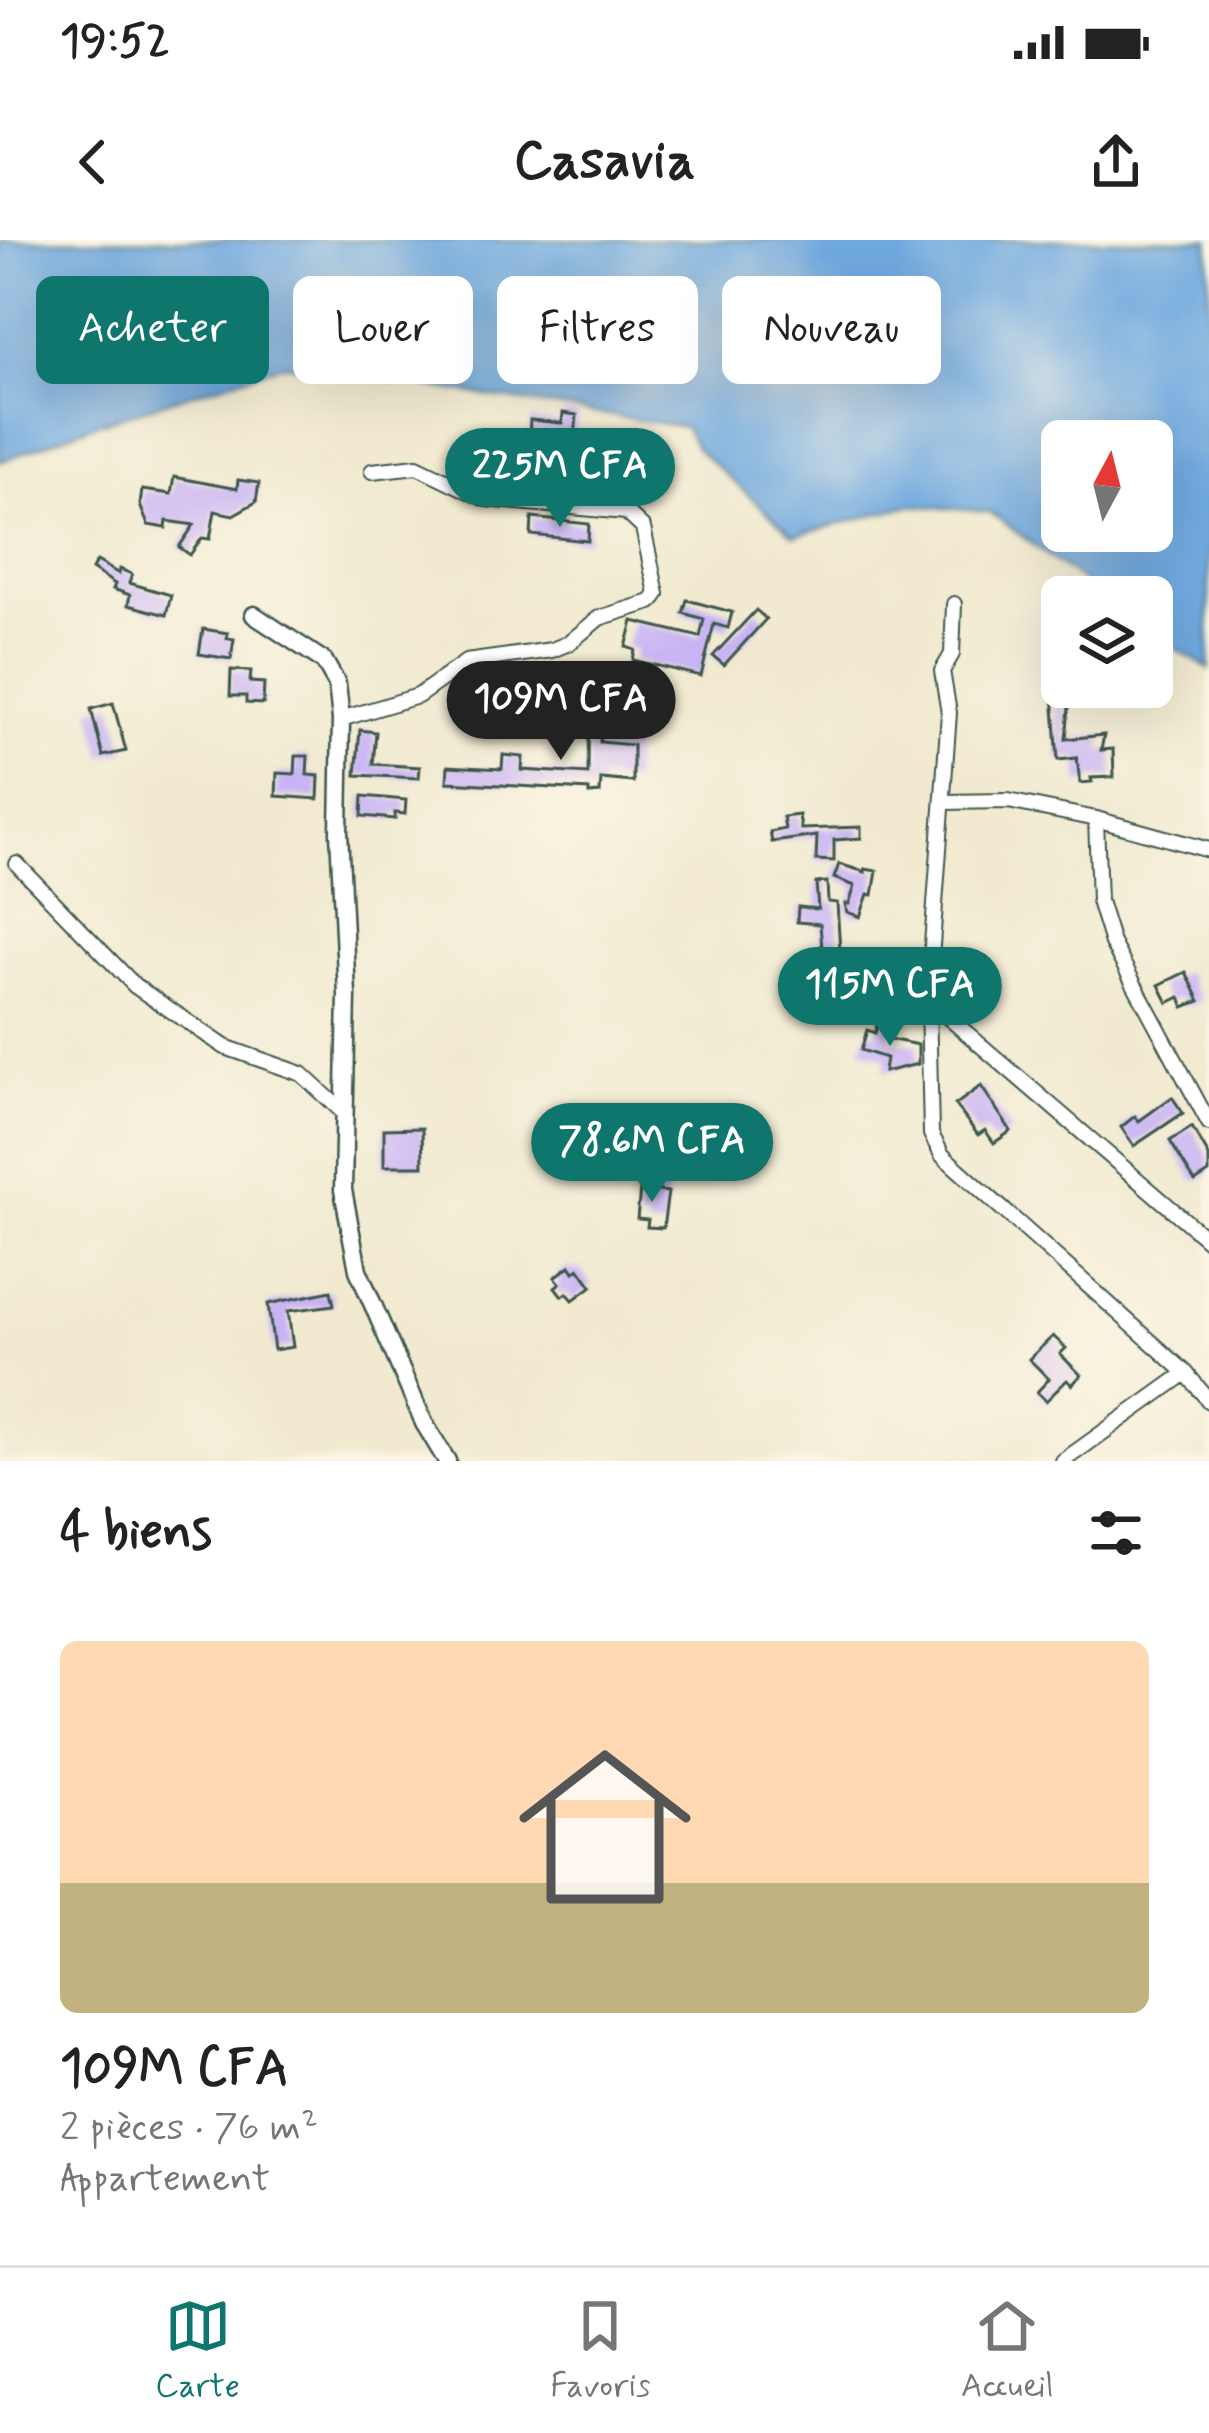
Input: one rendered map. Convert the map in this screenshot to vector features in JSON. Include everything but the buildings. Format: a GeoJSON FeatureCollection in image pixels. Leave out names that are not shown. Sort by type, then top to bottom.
{"type":"FeatureCollection","features":[{"type":"Feature","properties":{"kind":"street"},"geometry":{"type":"LineString","coordinates":[[341,719],[418,696],[466,662],[561,647],[589,623],[651,602],[657,594],[643,528],[626,512],[485,499],[417,466],[372,471]]}},
{"type":"Feature","properties":{"kind":"street"},"geometry":{"type":"LineString","coordinates":[[954,604],[952,654],[942,671],[949,713],[928,1000],[931,1134],[942,1155],[1186,1373],[1209,1401]]}},
{"type":"Feature","properties":{"kind":"street"},"geometry":{"type":"LineString","coordinates":[[254,615],[324,661],[337,684],[347,995],[343,1190],[358,1270],[424,1423],[447,1461]]}},
{"type":"Feature","properties":{"kind":"street"},"geometry":{"type":"LineString","coordinates":[[944,802],[1008,801],[1209,850]]}},
{"type":"Feature","properties":{"kind":"street"},"geometry":{"type":"LineString","coordinates":[[1096,819],[1100,901],[1112,944],[1209,1123]]}},
{"type":"Feature","properties":{"kind":"street"},"geometry":{"type":"LineString","coordinates":[[17,864],[135,986],[225,1047],[302,1074],[344,1113]]}},
{"type":"Feature","properties":{"kind":"street"},"geometry":{"type":"LineString","coordinates":[[928,1000],[1209,1241]]}},
{"type":"Feature","properties":{"kind":"street"},"geometry":{"type":"LineString","coordinates":[[1064,1461],[1186,1373]]}},
{"type":"Feature","properties":{"kind":"water"},"geometry":{"type":"Polygon","coordinates":[[[0,240],[1209,240],[1209,669],[1173,647],[1173,576],[1075,576],[1043,552],[1173,552],[1173,420],[1041,420],[1041,550],[990,512],[910,505],[794,536],[697,449],[684,427],[410,384],[473,384],[473,276],[293,276],[293,366],[269,368],[269,276],[36,276],[36,384],[221,384],[87,427],[0,462],[0,240]]]}}]}
